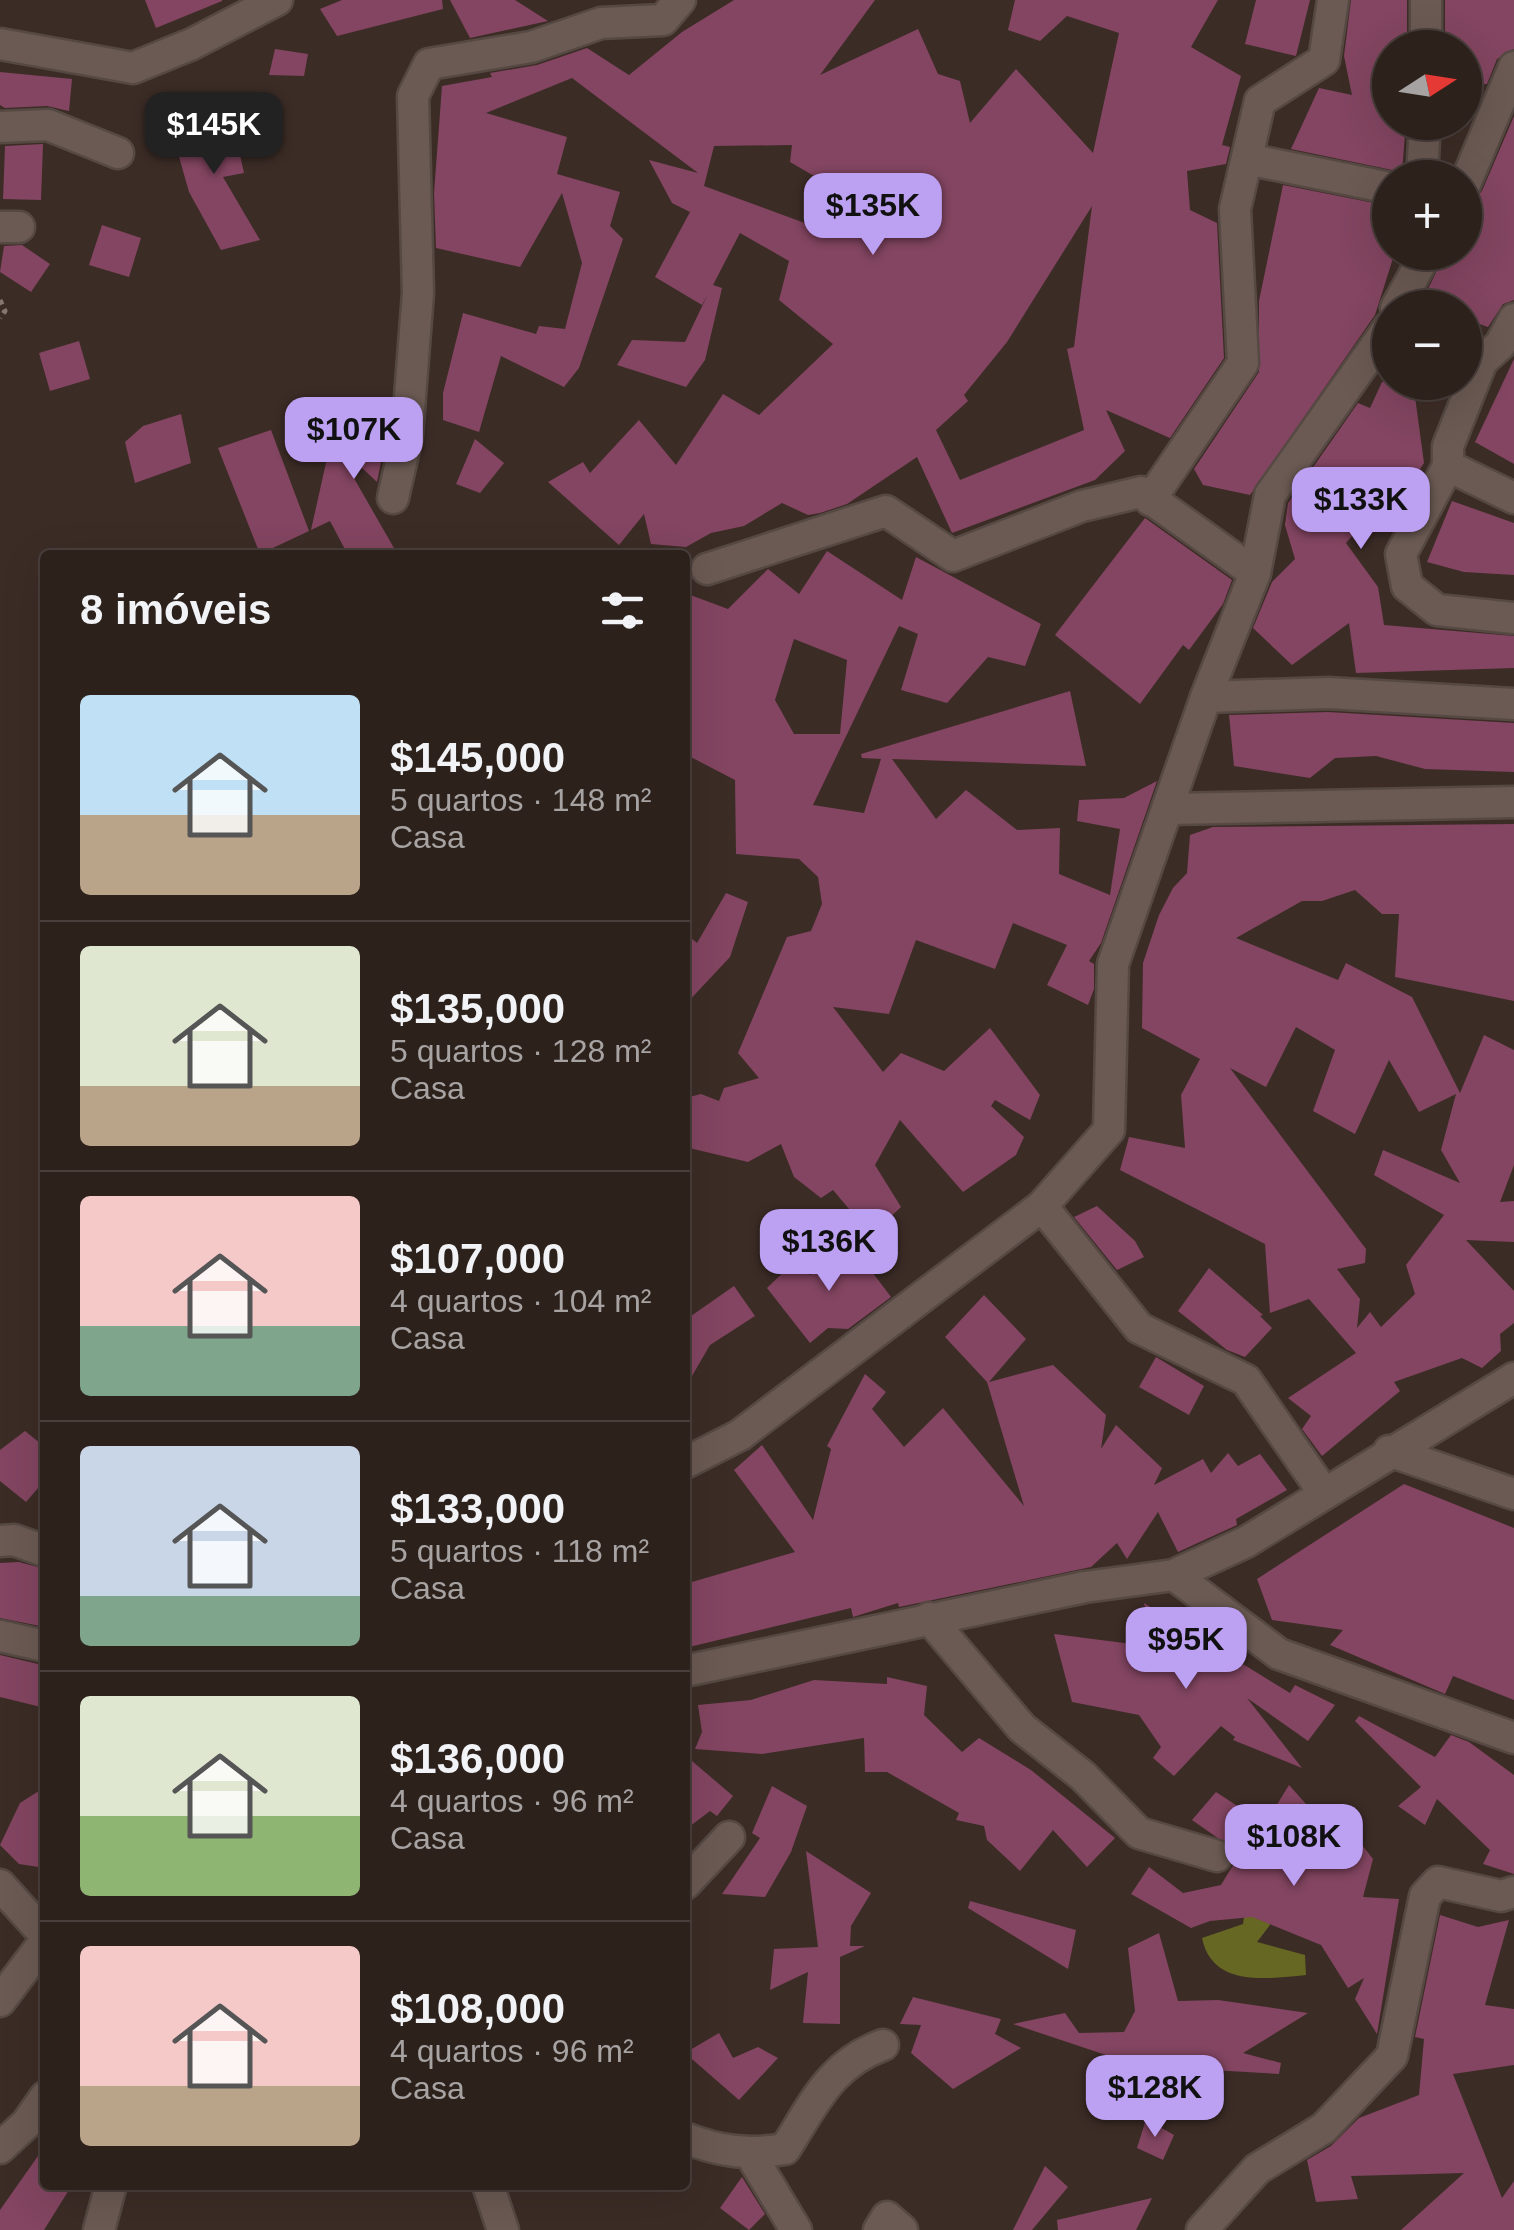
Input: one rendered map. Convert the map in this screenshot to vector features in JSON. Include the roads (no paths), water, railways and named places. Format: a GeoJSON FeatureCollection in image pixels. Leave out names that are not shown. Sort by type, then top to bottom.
{"type":"FeatureCollection","features":[{"type":"Feature","properties":{"kind":"street"},"geometry":{"type":"LineString","coordinates":[[0,44],[134,68],[192,44],[277,0]]}},
{"type":"Feature","properties":{"kind":"street"},"geometry":{"type":"LineString","coordinates":[[393,498],[407,436],[418,294],[412,96],[428,64],[530,46],[601,23],[663,20],[680,0]]}},
{"type":"Feature","properties":{"kind":"street"},"geometry":{"type":"LineString","coordinates":[[1150,500],[1243,363],[1236,208],[1260,100],[1324,60],[1333,0]]}},
{"type":"Feature","properties":{"kind":"street"},"geometry":{"type":"LineString","coordinates":[[1426,0],[1426,30]]}},
{"type":"Feature","properties":{"kind":"street"},"geometry":{"type":"LineString","coordinates":[[1475,160],[1514,67]]}},
{"type":"Feature","properties":{"kind":"street"},"geometry":{"type":"LineString","coordinates":[[0,127],[48,125],[118,153]]}},
{"type":"Feature","properties":{"kind":"street"},"geometry":{"type":"LineString","coordinates":[[1247,159],[1372,184]]}},
{"type":"Feature","properties":{"kind":"street"},"geometry":{"type":"LineString","coordinates":[[1482,354],[1500,346],[1514,319]]}},
{"type":"Feature","properties":{"kind":"street"},"geometry":{"type":"LineString","coordinates":[[690,1461],[740,1436],[1042,1206],[1109,1130],[1113,964],[1206,697],[1255,573],[1270,495],[1372,351]]}},
{"type":"Feature","properties":{"kind":"street"},"geometry":{"type":"LineString","coordinates":[[1462,400],[1448,446],[1448,466],[1401,554],[1407,586],[1437,610],[1514,618]]}},
{"type":"Feature","properties":{"kind":"street"},"geometry":{"type":"LineString","coordinates":[[1448,466],[1514,498]]}},
{"type":"Feature","properties":{"kind":"street"},"geometry":{"type":"LineString","coordinates":[[707,569],[886,512],[953,556],[1082,506],[1141,492],[1255,573]]}},
{"type":"Feature","properties":{"kind":"street"},"geometry":{"type":"LineString","coordinates":[[1206,697],[1328,693],[1514,704]]}},
{"type":"Feature","properties":{"kind":"street"},"geometry":{"type":"LineString","coordinates":[[1168,809],[1514,802]]}},
{"type":"Feature","properties":{"kind":"street"},"geometry":{"type":"LineString","coordinates":[[1042,1206],[1139,1328],[1246,1380],[1324,1493]]}},
{"type":"Feature","properties":{"kind":"street"},"geometry":{"type":"LineString","coordinates":[[690,1670],[1085,1586],[1174,1575],[1246,1542],[1514,1378]]}},
{"type":"Feature","properties":{"kind":"street"},"geometry":{"type":"LineString","coordinates":[[1389,1451],[1514,1494]]}},
{"type":"Feature","properties":{"kind":"street"},"geometry":{"type":"LineString","coordinates":[[0,1541],[14,1540],[40,1550]]}},
{"type":"Feature","properties":{"kind":"street"},"geometry":{"type":"LineString","coordinates":[[1174,1575],[1280,1654],[1514,1738]]}},
{"type":"Feature","properties":{"kind":"street"},"geometry":{"type":"LineString","coordinates":[[929,1618],[1022,1728],[1083,1776],[1139,1832],[1217,1856]]}},
{"type":"Feature","properties":{"kind":"street"},"geometry":{"type":"LineString","coordinates":[[0,1636],[40,1645]]}},
{"type":"Feature","properties":{"kind":"street"},"geometry":{"type":"LineString","coordinates":[[690,1879],[729,1837]]}},
{"type":"Feature","properties":{"kind":"street"},"geometry":{"type":"LineString","coordinates":[[1202,2230],[1257,2169],[1324,2128],[1392,2056],[1425,1896],[1438,1882],[1502,1896],[1514,1892]]}},
{"type":"Feature","properties":{"kind":"street"},"geometry":{"type":"LineString","coordinates":[[0,1886],[40,1932]]}},
{"type":"Feature","properties":{"kind":"street"},"geometry":{"type":"LineString","coordinates":[[0,2000],[40,1945]]}},
{"type":"Feature","properties":{"kind":"street"},"geometry":{"type":"LineString","coordinates":[[690,2140],[718,2150],[750,2155],[785,2149],[837,2069],[856,2054],[883,2045]]}},
{"type":"Feature","properties":{"kind":"street"},"geometry":{"type":"LineString","coordinates":[[0,2148],[27,2123],[40,2104]]}},
{"type":"Feature","properties":{"kind":"street"},"geometry":{"type":"LineString","coordinates":[[750,2155],[796,2230]]}},
{"type":"Feature","properties":{"kind":"street"},"geometry":{"type":"LineString","coordinates":[[98,2230],[110,2190]]}},
{"type":"Feature","properties":{"kind":"street"},"geometry":{"type":"LineString","coordinates":[[490,2190],[503,2230]]}},
{"type":"Feature","properties":{"kind":"street"},"geometry":{"type":"LineString","coordinates":[[878,2230],[887,2218],[902,2230]]}}]}
